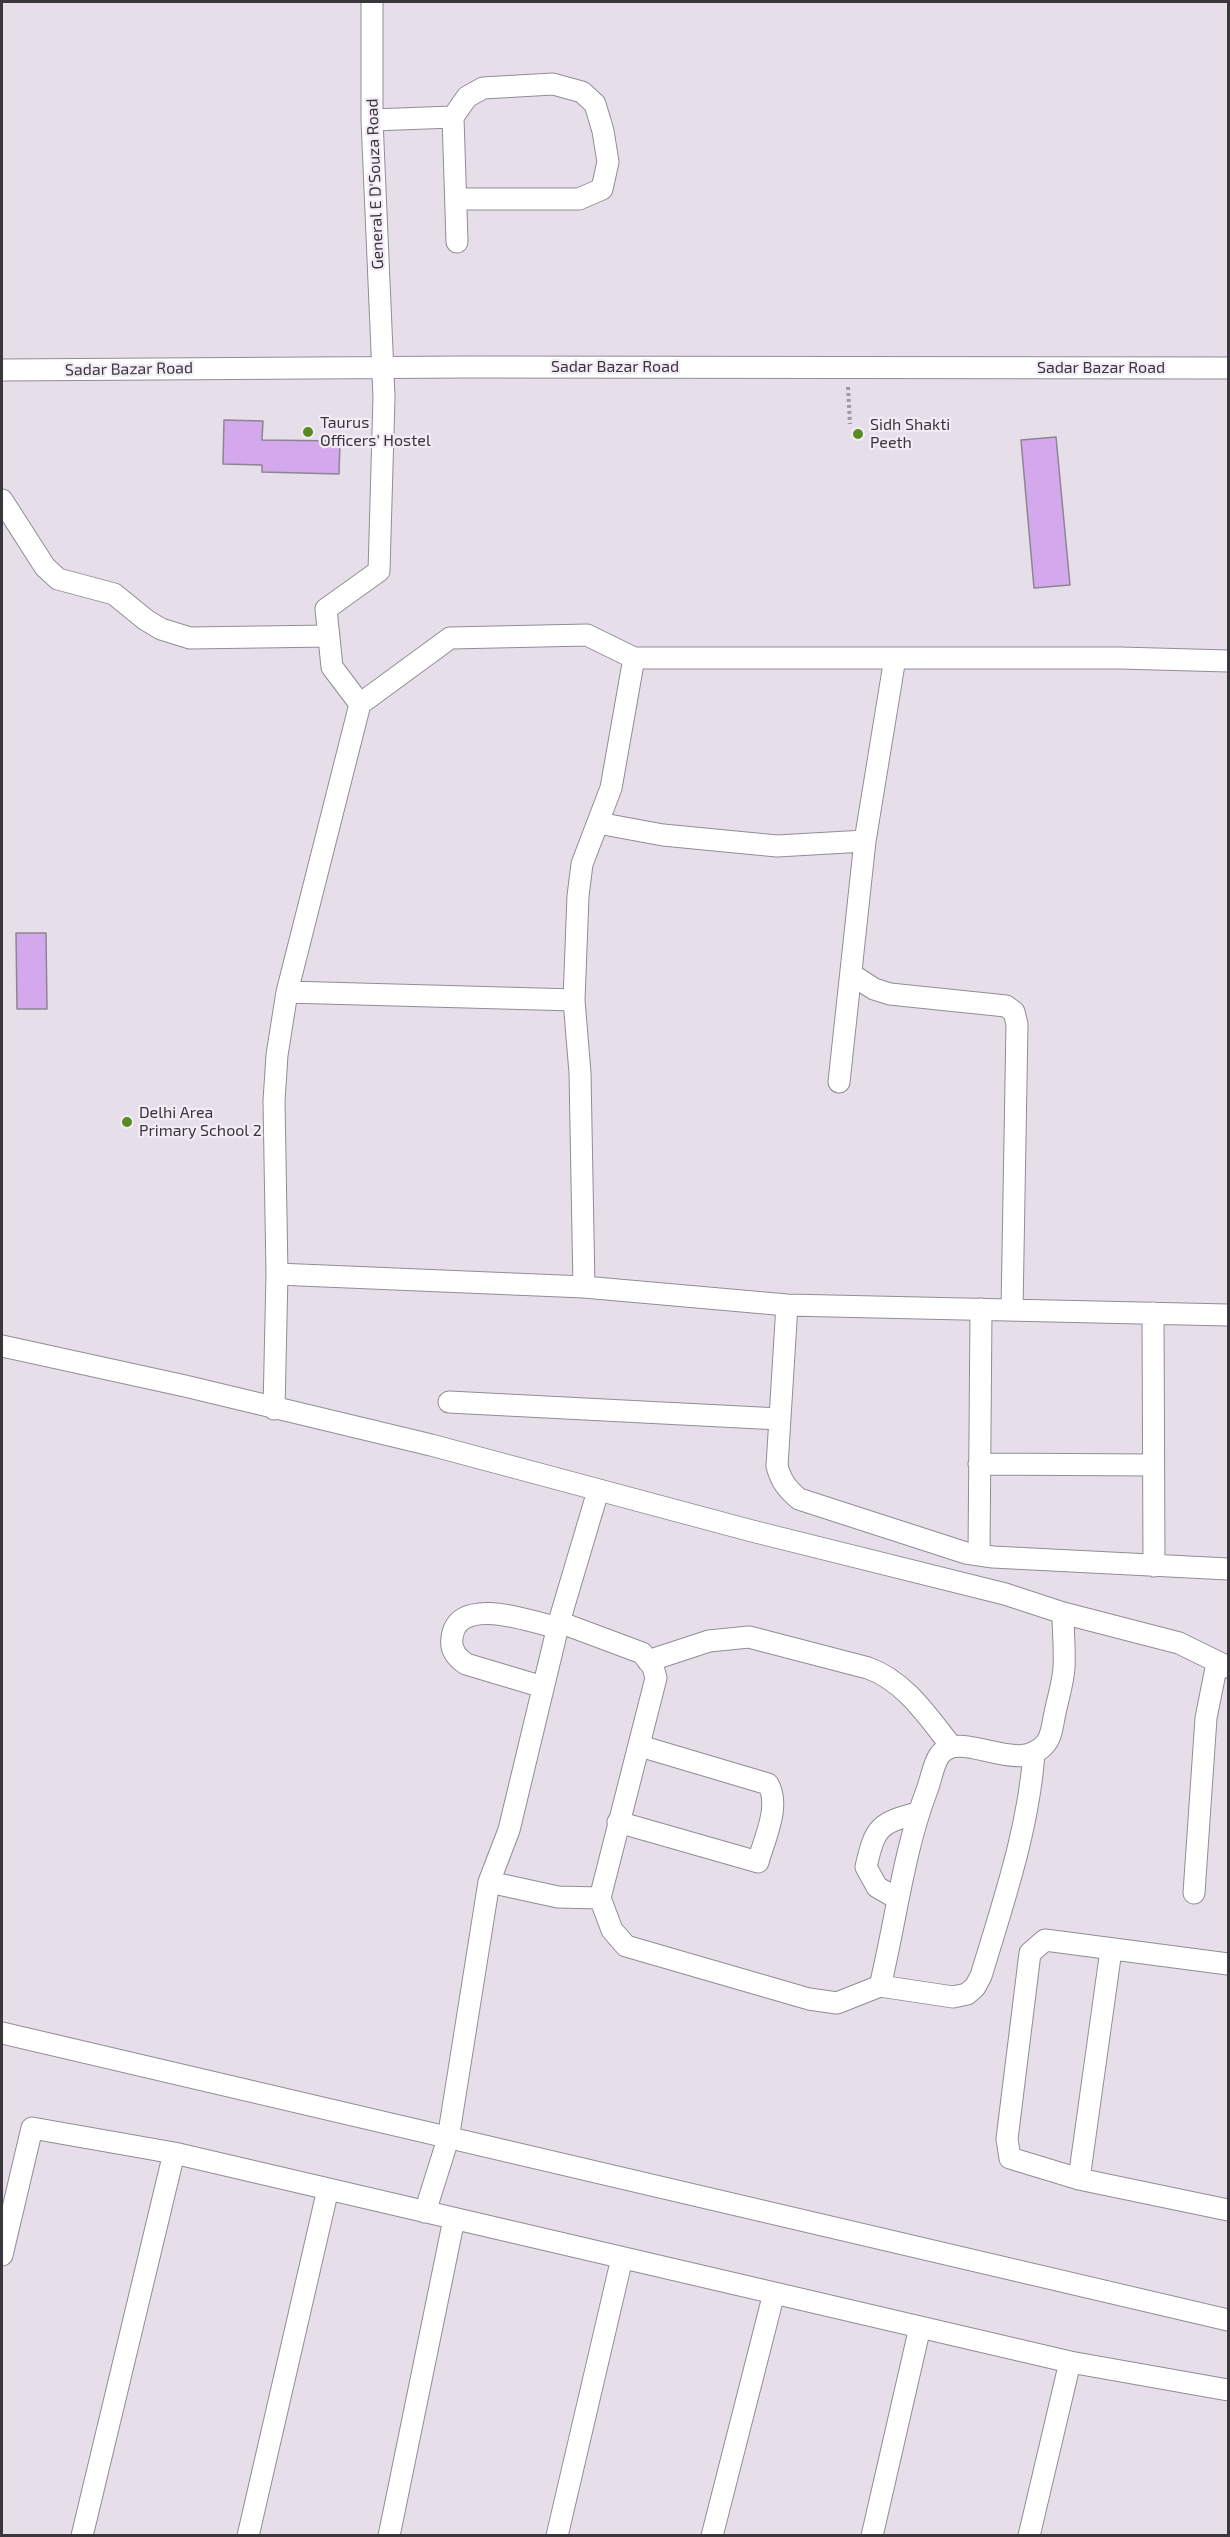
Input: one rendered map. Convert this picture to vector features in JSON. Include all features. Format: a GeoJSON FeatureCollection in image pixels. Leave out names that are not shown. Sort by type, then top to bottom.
{"type":"FeatureCollection","features":[{"type":"Feature","properties":{"kind":"street","name":"General E D'Souza Road"},"geometry":{"type":"LineString","coordinates":[[328,636],[326,609],[379,571],[383,367],[372,120],[372,2]]}},
{"type":"Feature","properties":{"kind":"street"},"geometry":{"type":"LineString","coordinates":[[457,199],[579,199],[602,189],[608,162],[603,131],[595,104],[582,92],[553,84],[483,88],[467,97],[453,117],[457,242]]}},
{"type":"Feature","properties":{"kind":"street"},"geometry":{"type":"LineString","coordinates":[[372,120],[453,117]]}},
{"type":"Feature","properties":{"kind":"street","name":"Sadar Bazar Road"},"geometry":{"type":"LineString","coordinates":[[2,370],[383,367],[1228,368]]}},
{"type":"Feature","properties":{"kind":"street"},"geometry":{"type":"LineString","coordinates":[[2,500],[45,567],[58,579],[114,594],[161,629],[190,638],[328,636],[332,667],[360,704]]}},
{"type":"Feature","properties":{"kind":"street"},"geometry":{"type":"LineString","coordinates":[[274,1409],[277,1274],[274,1101],[277,1056],[287,992],[360,704],[450,638],[586,635],[634,658],[1228,661]]}},
{"type":"Feature","properties":{"kind":"street"},"geometry":{"type":"LineString","coordinates":[[584,1287],[580,1073],[574,1000],[578,896],[582,864],[611,788],[634,658]]}},
{"type":"Feature","properties":{"kind":"street"},"geometry":{"type":"LineString","coordinates":[[839,1082],[865,841],[895,658]]}},
{"type":"Feature","properties":{"kind":"street"},"geometry":{"type":"LineString","coordinates":[[598,823],[663,835],[777,846],[865,841]]}},
{"type":"Feature","properties":{"kind":"street"},"geometry":{"type":"LineString","coordinates":[[851,974],[874,989],[890,994],[1006,1006],[1014,1012],[1017,1024],[1012,1310]]}},
{"type":"Feature","properties":{"kind":"street"},"geometry":{"type":"LineString","coordinates":[[287,992],[574,1000]]}},
{"type":"Feature","properties":{"kind":"street"},"geometry":{"type":"LineString","coordinates":[[277,1274],[584,1287],[787,1305],[1228,1315]]}},
{"type":"Feature","properties":{"kind":"street"},"geometry":{"type":"LineString","coordinates":[[787,1305],[777,1466],[780,1478],[800,1499],[979,1555],[1020,1560],[1228,1569]]}},
{"type":"Feature","properties":{"kind":"street"},"geometry":{"type":"LineString","coordinates":[[979,1555],[981,1309]]}},
{"type":"Feature","properties":{"kind":"street"},"geometry":{"type":"LineString","coordinates":[[1153,1313],[1154,1566]]}},
{"type":"Feature","properties":{"kind":"street"},"geometry":{"type":"LineString","coordinates":[[2,1346],[185,1386],[431,1445],[598,1491],[1005,1594],[1063,1613],[1179,1643],[1223,1665],[1206,1718],[1194,1893]]}},
{"type":"Feature","properties":{"kind":"street"},"geometry":{"type":"LineString","coordinates":[[449,1402],[779,1419]]}},
{"type":"Feature","properties":{"kind":"street"},"geometry":{"type":"LineString","coordinates":[[979,1464],[1153,1466]]}},
{"type":"Feature","properties":{"kind":"street"},"geometry":{"type":"LineString","coordinates":[[425,2212],[448,2139],[489,1882],[509,1830],[559,1625],[598,1491]]}},
{"type":"Feature","properties":{"kind":"street"},"geometry":{"type":"LineString","coordinates":[[543,1687],[466,1664],[458,1659],[451,1641],[457,1622],[463,1617],[484,1613],[559,1625],[642,1653],[656,1678],[600,1898],[612,1930],[626,1946],[825,2002],[837,2003],[850,2000],[880,1986],[953,1997],[967,1994],[975,1987],[981,1976],[1009,1881],[1032,1786],[1034,1752]]}},
{"type":"Feature","properties":{"kind":"street"},"geometry":{"type":"LineString","coordinates":[[880,1986],[918,1813],[940,1755],[952,1747],[973,1747],[1014,1757],[1034,1752],[1046,1743],[1053,1723],[1064,1669],[1063,1613]]}},
{"type":"Feature","properties":{"kind":"street"},"geometry":{"type":"LineString","coordinates":[[648,1661],[708,1641],[748,1636],[868,1668],[887,1677],[916,1702],[952,1747]]}},
{"type":"Feature","properties":{"kind":"street"},"geometry":{"type":"LineString","coordinates":[[618,1822],[758,1862],[772,1810],[774,1793],[768,1784],[640,1746]]}},
{"type":"Feature","properties":{"kind":"street"},"geometry":{"type":"LineString","coordinates":[[898,1899],[877,1887],[866,1867],[872,1842],[883,1824],[918,1813]]}},
{"type":"Feature","properties":{"kind":"street"},"geometry":{"type":"LineString","coordinates":[[489,1882],[558,1897],[600,1898]]}},
{"type":"Feature","properties":{"kind":"street"},"geometry":{"type":"LineString","coordinates":[[1228,1964],[1045,1940],[1030,1953],[1007,2139],[1010,2158],[1079,2179],[1228,2210]]}},
{"type":"Feature","properties":{"kind":"street"},"geometry":{"type":"LineString","coordinates":[[1079,2179],[1111,1950]]}},
{"type":"Feature","properties":{"kind":"street"},"geometry":{"type":"LineString","coordinates":[[2,2033],[1228,2320]]}},
{"type":"Feature","properties":{"kind":"street"},"geometry":{"type":"LineString","coordinates":[[2,2255],[32,2127],[174,2153],[1070,2362],[1228,2390]]}},
{"type":"Feature","properties":{"kind":"street"},"geometry":{"type":"LineString","coordinates":[[82,2535],[174,2153]]}},
{"type":"Feature","properties":{"kind":"street"},"geometry":{"type":"LineString","coordinates":[[248,2535],[328,2189]]}},
{"type":"Feature","properties":{"kind":"street"},"geometry":{"type":"LineString","coordinates":[[389,2535],[454,2219]]}},
{"type":"Feature","properties":{"kind":"street"},"geometry":{"type":"LineString","coordinates":[[557,2535],[622,2258]]}},
{"type":"Feature","properties":{"kind":"street"},"geometry":{"type":"LineString","coordinates":[[712,2535],[774,2293]]}},
{"type":"Feature","properties":{"kind":"street"},"geometry":{"type":"LineString","coordinates":[[872,2535],[920,2327]]}},
{"type":"Feature","properties":{"kind":"street"},"geometry":{"type":"LineString","coordinates":[[1029,2535],[1070,2362]]}},
{"type":"Feature","properties":{"kind":"path"},"geometry":{"type":"LineString","coordinates":[[847,368],[850,424]]}},
{"type":"Feature","properties":{"kind":"building"},"geometry":{"type":"Polygon","coordinates":[[[224,420],[263,421],[262,440],[340,441],[339,474],[262,472],[262,465],[223,464],[224,420]]]}},
{"type":"Feature","properties":{"kind":"building"},"geometry":{"type":"Polygon","coordinates":[[[1056,437],[1070,585],[1034,588],[1021,440],[1056,437]]]}},
{"type":"Feature","properties":{"kind":"building"},"geometry":{"type":"Polygon","coordinates":[[[16,933],[46,933],[47,1009],[17,1009],[16,933]]]}},
{"type":"Feature","properties":{"kind":"place","name":"Taurus Officers' Hostel"},"geometry":{"type":"Point","coordinates":[308,432]}},
{"type":"Feature","properties":{"kind":"place","name":"Sidh Shakti Peeth"},"geometry":{"type":"Point","coordinates":[858,434]}},
{"type":"Feature","properties":{"kind":"place","name":"Delhi Area Primary School 2"},"geometry":{"type":"Point","coordinates":[127,1122]}}]}
